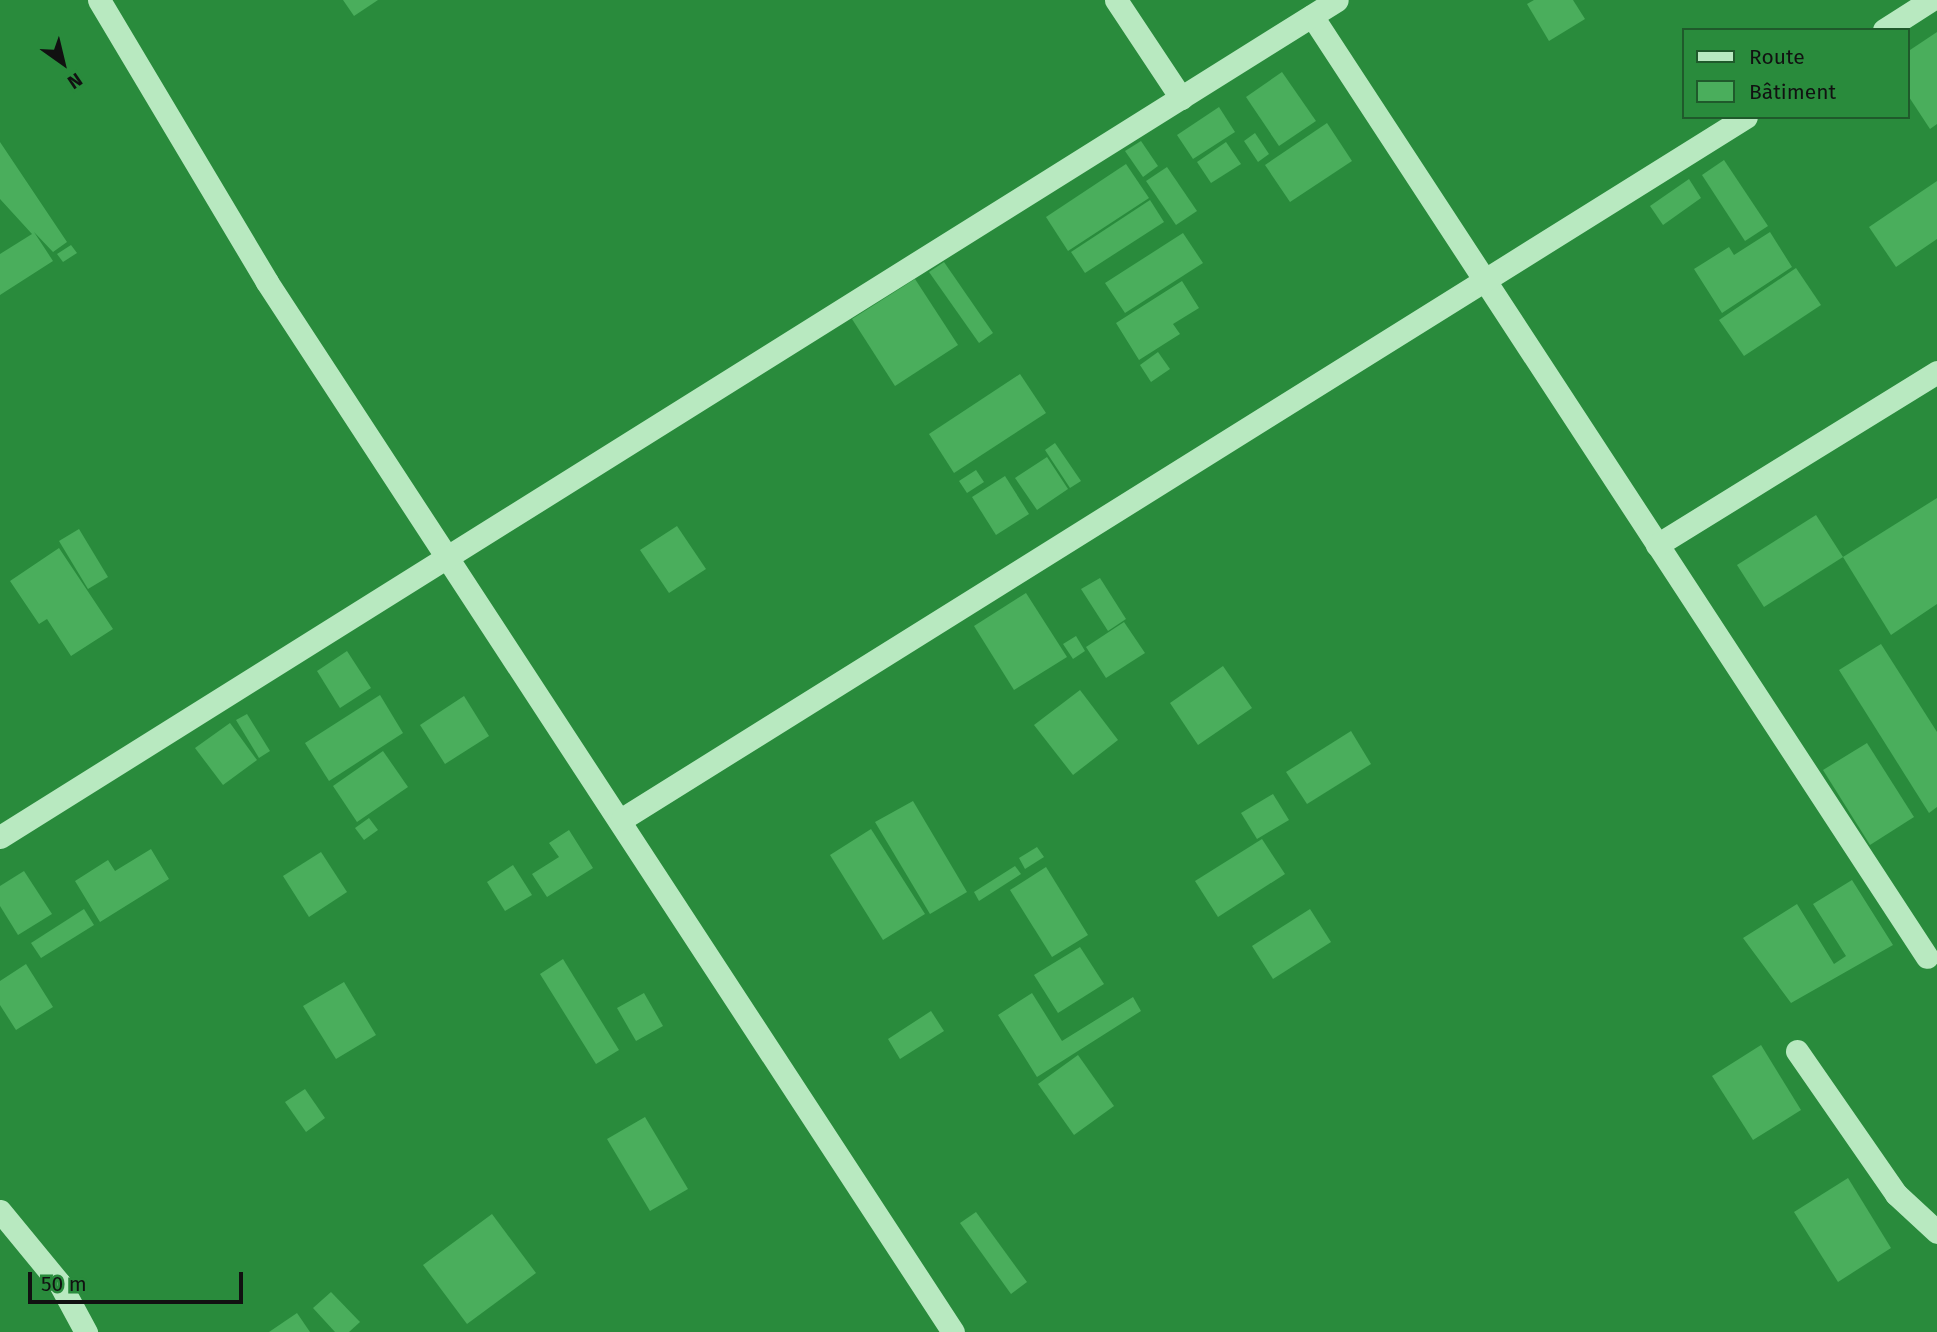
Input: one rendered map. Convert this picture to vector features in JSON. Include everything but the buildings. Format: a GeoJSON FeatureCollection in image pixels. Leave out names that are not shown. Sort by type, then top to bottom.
{"type":"FeatureCollection","features":[{"type":"Feature","properties":{"kind":"street"},"geometry":{"type":"LineString","coordinates":[[99,0],[267,282],[446,560],[622,819],[953,1332]]}},
{"type":"Feature","properties":{"kind":"street"},"geometry":{"type":"LineString","coordinates":[[1116,0],[1181,97]]}},
{"type":"Feature","properties":{"kind":"street"},"geometry":{"type":"LineString","coordinates":[[0,837],[1337,0]]}},
{"type":"Feature","properties":{"kind":"street"},"geometry":{"type":"LineString","coordinates":[[1887,28],[1931,0]]}},
{"type":"Feature","properties":{"kind":"street"},"geometry":{"type":"LineString","coordinates":[[1312,16],[1489,281],[1657,545],[1927,957]]}},
{"type":"Feature","properties":{"kind":"street"},"geometry":{"type":"LineString","coordinates":[[622,819],[1489,281],[1743,119]]}},
{"type":"Feature","properties":{"kind":"street"},"geometry":{"type":"LineString","coordinates":[[1657,545],[1937,372]]}},
{"type":"Feature","properties":{"kind":"street"},"geometry":{"type":"LineString","coordinates":[[1797,1051],[1896,1194],[1937,1232]]}},
{"type":"Feature","properties":{"kind":"street"},"geometry":{"type":"LineString","coordinates":[[0,1211],[60,1284],[86,1332]]}}]}
